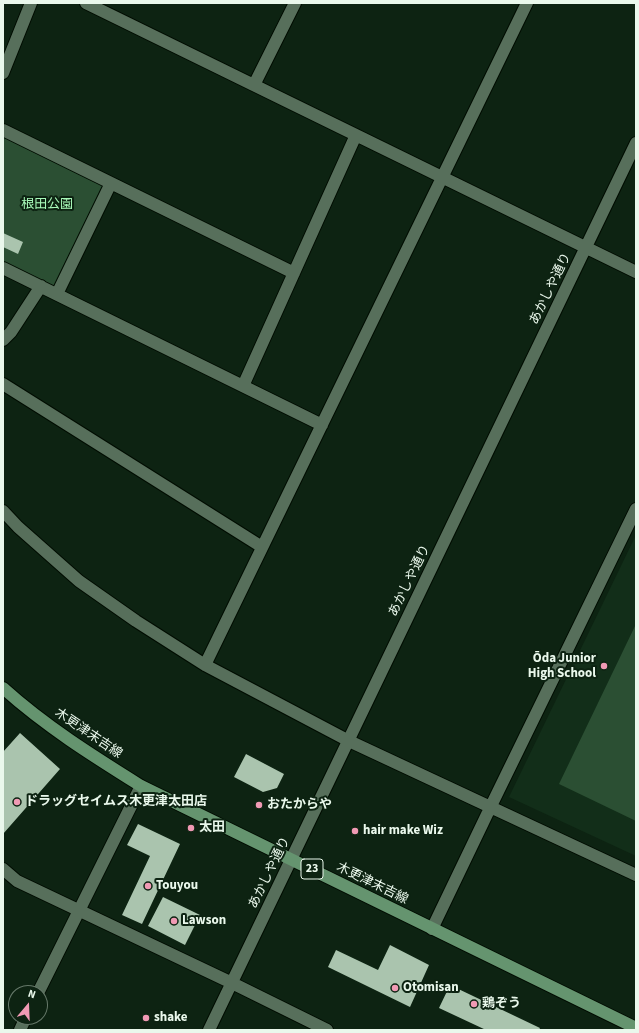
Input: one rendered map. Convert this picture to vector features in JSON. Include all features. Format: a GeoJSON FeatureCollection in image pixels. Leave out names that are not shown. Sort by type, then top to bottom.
{"type":"FeatureCollection","features":[{"type":"Feature","properties":{"kind":"main road","name":"木更津末吉線"},"geometry":{"type":"LineString","coordinates":[[3,688],[28,709],[79,746],[141,786],[636,1028]]}},
{"type":"Feature","properties":{"kind":"street"},"geometry":{"type":"LineString","coordinates":[[3,73],[31,3]]}},
{"type":"Feature","properties":{"kind":"street"},"geometry":{"type":"LineString","coordinates":[[86,3],[636,272]]}},
{"type":"Feature","properties":{"kind":"street"},"geometry":{"type":"LineString","coordinates":[[254,85],[295,3]]}},
{"type":"Feature","properties":{"kind":"street"},"geometry":{"type":"LineString","coordinates":[[205,665],[527,3]]}},
{"type":"Feature","properties":{"kind":"street"},"geometry":{"type":"LineString","coordinates":[[3,130],[294,273]]}},
{"type":"Feature","properties":{"kind":"street"},"geometry":{"type":"LineString","coordinates":[[243,386],[356,135]]}},
{"type":"Feature","properties":{"kind":"street","name":"あかしや通り"},"geometry":{"type":"LineString","coordinates":[[209,1030],[636,143]]}},
{"type":"Feature","properties":{"kind":"street"},"geometry":{"type":"LineString","coordinates":[[57,294],[112,183]]}},
{"type":"Feature","properties":{"kind":"street"},"geometry":{"type":"LineString","coordinates":[[3,268],[322,425]]}},
{"type":"Feature","properties":{"kind":"street"},"geometry":{"type":"LineString","coordinates":[[3,340],[11,332],[41,286]]}},
{"type":"Feature","properties":{"kind":"street"},"geometry":{"type":"LineString","coordinates":[[3,384],[262,547]]}},
{"type":"Feature","properties":{"kind":"street"},"geometry":{"type":"LineString","coordinates":[[432,929],[636,509]]}},
{"type":"Feature","properties":{"kind":"street"},"geometry":{"type":"LineString","coordinates":[[3,511],[18,527],[79,581],[136,621],[205,665],[349,741],[636,875]]}},
{"type":"Feature","properties":{"kind":"street"},"geometry":{"type":"LineString","coordinates":[[42,985],[141,786]]}},
{"type":"Feature","properties":{"kind":"street"},"geometry":{"type":"LineString","coordinates":[[3,869],[17,882],[232,983],[327,1030]]}},
{"type":"Feature","properties":{"kind":"shaded area","name":"Ōda Junior High School"},"geometry":{"type":"Polygon","coordinates":[[[636,535],[636,856],[509,797],[636,535]]]}},
{"type":"Feature","properties":{"kind":"green space","name":"根田公園"},"geometry":{"type":"Polygon","coordinates":[[[3,134],[105,185],[55,289],[3,263],[3,134]]]}},
{"type":"Feature","properties":{"kind":"green space"},"geometry":{"type":"Polygon","coordinates":[[[636,624],[636,821],[559,784],[636,624]]]}},
{"type":"Feature","properties":{"kind":"building"},"geometry":{"type":"Polygon","coordinates":[[[3,233],[23,242],[18,254],[3,247],[3,233]]]}},
{"type":"Feature","properties":{"kind":"building","name":"ドラッグセイムス木更津太田店"},"geometry":{"type":"Polygon","coordinates":[[[20,733],[60,769],[3,834],[3,752],[20,733]]]}},
{"type":"Feature","properties":{"kind":"building"},"geometry":{"type":"Polygon","coordinates":[[[246,754],[284,774],[277,788],[263,792],[234,777],[246,754]]]}},
{"type":"Feature","properties":{"kind":"building","name":"Touyou"},"geometry":{"type":"Polygon","coordinates":[[[138,824],[180,844],[142,924],[122,915],[150,856],[127,845],[138,824]]]}},
{"type":"Feature","properties":{"kind":"building","name":"Lawson"},"geometry":{"type":"Polygon","coordinates":[[[163,897],[200,915],[185,945],[148,926],[163,897]]]}},
{"type":"Feature","properties":{"kind":"building","name":"Otomisan"},"geometry":{"type":"Polygon","coordinates":[[[390,945],[429,965],[410,1007],[328,967],[336,950],[378,970],[390,945]]]}},
{"type":"Feature","properties":{"kind":"building"},"geometry":{"type":"Polygon","coordinates":[[[450,985],[540,1028],[539,1030],[486,1030],[439,1008],[450,985]]]}},
{"type":"Feature","properties":{"kind":"place","name":"Ōda Junior High School"},"geometry":{"type":"Point","coordinates":[604,666]}},
{"type":"Feature","properties":{"kind":"place","name":"ドラッグセイムス木更津太田店"},"geometry":{"type":"Point","coordinates":[17,802]}},
{"type":"Feature","properties":{"kind":"place","name":"おたからや"},"geometry":{"type":"Point","coordinates":[259,805]}},
{"type":"Feature","properties":{"kind":"place","name":"太田"},"geometry":{"type":"Point","coordinates":[191,828]}},
{"type":"Feature","properties":{"kind":"place","name":"hair make Wiz"},"geometry":{"type":"Point","coordinates":[355,831]}},
{"type":"Feature","properties":{"kind":"place","name":"Touyou"},"geometry":{"type":"Point","coordinates":[148,886]}},
{"type":"Feature","properties":{"kind":"place","name":"Lawson"},"geometry":{"type":"Point","coordinates":[174,921]}},
{"type":"Feature","properties":{"kind":"place","name":"Otomisan"},"geometry":{"type":"Point","coordinates":[395,988]}},
{"type":"Feature","properties":{"kind":"place","name":"鶏ぞう"},"geometry":{"type":"Point","coordinates":[474,1004]}},
{"type":"Feature","properties":{"kind":"place","name":"shake"},"geometry":{"type":"Point","coordinates":[146,1018]}}]}
